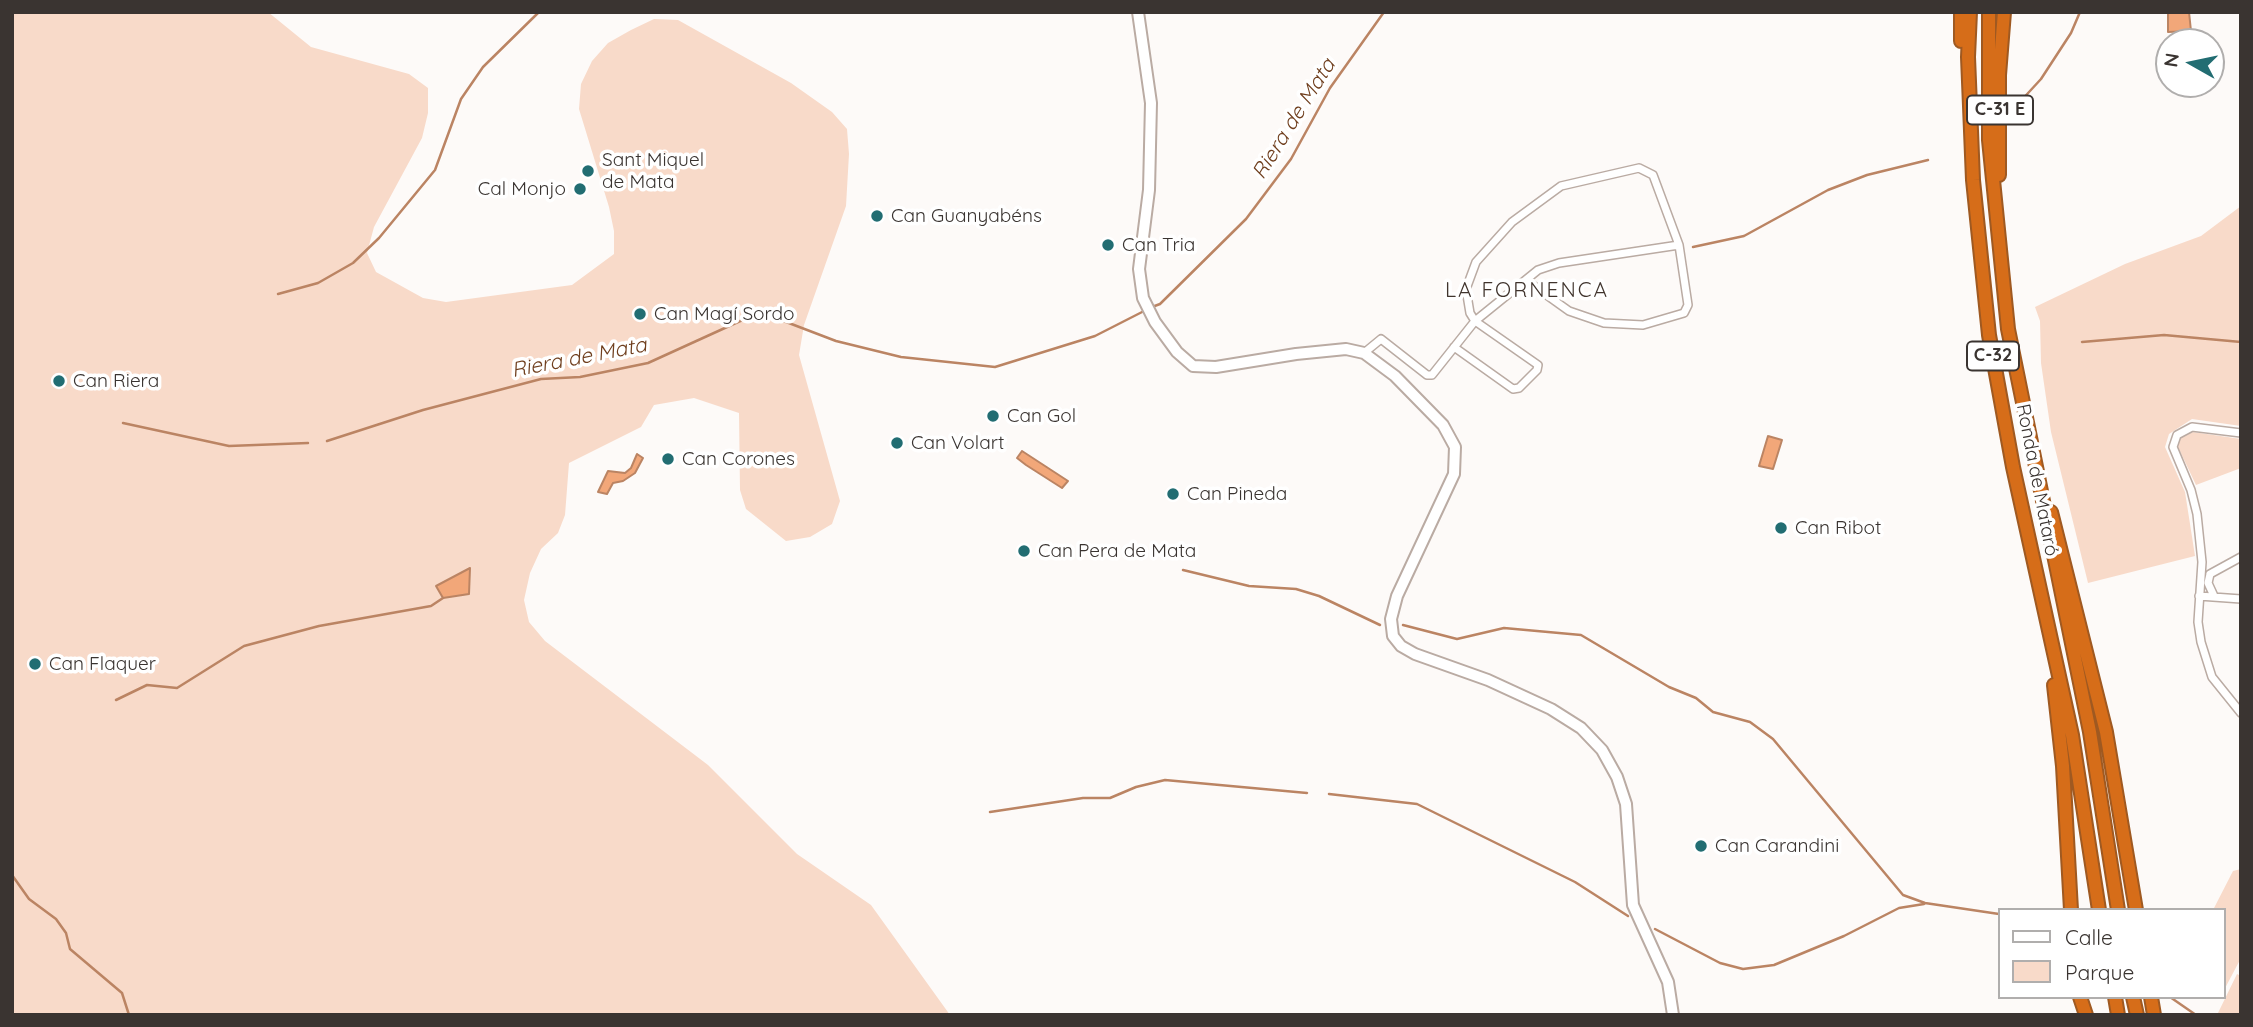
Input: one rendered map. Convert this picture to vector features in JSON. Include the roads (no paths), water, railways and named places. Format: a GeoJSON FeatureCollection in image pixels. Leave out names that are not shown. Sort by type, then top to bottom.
{"type":"FeatureCollection","features":[{"type":"Feature","properties":{"kind":"highway"},"geometry":{"type":"LineString","coordinates":[[1961,12],[1961,41],[1968,57]]}},
{"type":"Feature","properties":{"kind":"highway","name":"Ronda de Mataró"},"geometry":{"type":"LineString","coordinates":[[1970,12],[1968,57],[1975,205],[1989,335],[2052,649],[2072,735],[2099,908]]}},
{"type":"Feature","properties":{"kind":"highway","name":"Ronda de Mataró"},"geometry":{"type":"LineString","coordinates":[[1989,12],[1989,140],[2008,330],[2090,732],[2118,908]]}},
{"type":"Feature","properties":{"kind":"highway","name":"C-31 E"},"geometry":{"type":"LineString","coordinates":[[1994,207],[1999,177],[1999,75],[2004,12]]}},
{"type":"Feature","properties":{"kind":"highway"},"geometry":{"type":"LineString","coordinates":[[2034,466],[2057,533],[2106,732],[2136,908]]}},
{"type":"Feature","properties":{"kind":"highway"},"geometry":{"type":"LineString","coordinates":[[2052,649],[2071,908]]}},
{"type":"Feature","properties":{"kind":"street"},"geometry":{"type":"LineString","coordinates":[[1138,12],[1151,103],[1149,190],[1139,269],[1143,298],[1155,322],[1177,352],[1193,366],[1216,367],[1346,349],[1364,353],[1395,376],[1438,419],[1452,439],[1456,454],[1450,486],[1393,605],[1393,636],[1401,646],[1415,654],[1488,680],[1551,709],[1581,728],[1602,750],[1617,777],[1626,804],[1633,905],[1668,982],[1673,1015]]}},
{"type":"Feature","properties":{"kind":"street"},"geometry":{"type":"LineString","coordinates":[[1454,346],[1513,388],[1519,388],[1537,370],[1535,360],[1475,321],[1470,313],[1466,289],[1476,262],[1512,222],[1561,186],[1625,170],[1648,170],[1665,202],[1679,245],[1688,305],[1679,317],[1618,325],[1588,318],[1569,312],[1527,281]]}},
{"type":"Feature","properties":{"kind":"street"},"geometry":{"type":"LineString","coordinates":[[1364,353],[1381,339],[1427,375],[1432,375],[1475,321],[1548,265],[1679,245]]}},
{"type":"Feature","properties":{"kind":"street"},"geometry":{"type":"LineString","coordinates":[[2241,433],[2198,426],[2182,431],[2174,441],[2174,453],[2195,502],[2202,571],[2198,622],[2205,659],[2222,691],[2241,713]]}},
{"type":"Feature","properties":{"kind":"street"},"geometry":{"type":"LineString","coordinates":[[2214,596],[2208,583],[2210,574],[2241,557]]}},
{"type":"Feature","properties":{"kind":"street"},"geometry":{"type":"LineString","coordinates":[[2202,571],[2210,574]]}},
{"type":"Feature","properties":{"kind":"street"},"geometry":{"type":"LineString","coordinates":[[2199,596],[2241,599]]}},
{"type":"Feature","properties":{"kind":"waterway"},"geometry":{"type":"LineString","coordinates":[[278,294],[318,283],[353,263],[379,238],[435,170],[461,99],[483,67],[539,12]]}},
{"type":"Feature","properties":{"kind":"waterway","name":"Riera de Mata"},"geometry":{"type":"LineString","coordinates":[[1152,307],[1160,304],[1246,219],[1291,159],[1330,88],[1384,12]]}},
{"type":"Feature","properties":{"kind":"waterway"},"geometry":{"type":"LineString","coordinates":[[2018,104],[2041,79],[2071,33],[2080,12]]}},
{"type":"Feature","properties":{"kind":"waterway"},"geometry":{"type":"LineString","coordinates":[[1693,247],[1744,236],[1828,190],[1867,175],[1928,160]]}},
{"type":"Feature","properties":{"kind":"waterway","name":"Riera de Mata"},"geometry":{"type":"LineString","coordinates":[[327,441],[423,410],[541,379],[580,377],[648,363],[760,312],[836,341],[901,357],[995,367],[1095,336],[1146,310]]}},
{"type":"Feature","properties":{"kind":"waterway"},"geometry":{"type":"LineString","coordinates":[[2082,342],[2164,335],[2241,342]]}},
{"type":"Feature","properties":{"kind":"waterway","name":"Riera de Mata"},"geometry":{"type":"LineString","coordinates":[[123,423],[229,446],[308,443]]}},
{"type":"Feature","properties":{"kind":"waterway"},"geometry":{"type":"LineString","coordinates":[[1183,570],[1249,586],[1296,589],[1319,596],[1380,625]]}},
{"type":"Feature","properties":{"kind":"waterway"},"geometry":{"type":"LineString","coordinates":[[116,700],[147,685],[177,688],[244,646],[319,626],[431,606],[443,598]]}},
{"type":"Feature","properties":{"kind":"waterway"},"geometry":{"type":"LineString","coordinates":[[1403,625],[1457,639],[1504,628],[1581,635],[1669,687],[1696,698],[1713,712],[1750,722],[1773,739],[1903,895],[1925,903],[1997,914]]}},
{"type":"Feature","properties":{"kind":"waterway"},"geometry":{"type":"LineString","coordinates":[[990,812],[1083,798],[1110,798],[1136,787],[1165,780],[1307,793]]}},
{"type":"Feature","properties":{"kind":"waterway"},"geometry":{"type":"LineString","coordinates":[[1329,794],[1417,804],[1575,882],[1628,916]]}},
{"type":"Feature","properties":{"kind":"waterway"},"geometry":{"type":"LineString","coordinates":[[12,875],[29,899],[56,919],[66,933],[70,949],[122,993],[129,1015]]}},
{"type":"Feature","properties":{"kind":"waterway"},"geometry":{"type":"LineString","coordinates":[[1655,929],[1720,963],[1743,969],[1774,965],[1844,936],[1899,908],[1924,904]]}},
{"type":"Feature","properties":{"kind":"waterway"},"geometry":{"type":"LineString","coordinates":[[2173,999],[2196,1015]]}},
{"type":"Feature","properties":{"kind":"place","name":"Sant Miquel de Mata"},"geometry":{"type":"Point","coordinates":[588,171]}},
{"type":"Feature","properties":{"kind":"place","name":"Cal Monjo"},"geometry":{"type":"Point","coordinates":[580,189]}},
{"type":"Feature","properties":{"kind":"place","name":"Can Guanyabéns"},"geometry":{"type":"Point","coordinates":[877,216]}},
{"type":"Feature","properties":{"kind":"place","name":"Can Tria"},"geometry":{"type":"Point","coordinates":[1108,245]}},
{"type":"Feature","properties":{"kind":"place","name":"Can Magí Sordo"},"geometry":{"type":"Point","coordinates":[640,314]}},
{"type":"Feature","properties":{"kind":"place","name":"Can Riera"},"geometry":{"type":"Point","coordinates":[59,381]}},
{"type":"Feature","properties":{"kind":"place","name":"Can Gol"},"geometry":{"type":"Point","coordinates":[993,416]}},
{"type":"Feature","properties":{"kind":"place","name":"Can Volart"},"geometry":{"type":"Point","coordinates":[897,443]}},
{"type":"Feature","properties":{"kind":"place","name":"Can Corones"},"geometry":{"type":"Point","coordinates":[668,459]}},
{"type":"Feature","properties":{"kind":"place","name":"Can Pineda"},"geometry":{"type":"Point","coordinates":[1173,494]}},
{"type":"Feature","properties":{"kind":"place","name":"Can Ribot"},"geometry":{"type":"Point","coordinates":[1781,528]}},
{"type":"Feature","properties":{"kind":"place","name":"Can Pera de Mata"},"geometry":{"type":"Point","coordinates":[1024,551]}},
{"type":"Feature","properties":{"kind":"place","name":"Can Flaquer"},"geometry":{"type":"Point","coordinates":[35,664]}},
{"type":"Feature","properties":{"kind":"place","name":"Can Carandini"},"geometry":{"type":"Point","coordinates":[1701,846]}},
{"type":"Feature","properties":{"kind":"district","name":"LA FORNENCA"},"geometry":{"type":"Point","coordinates":[1527,291]}}]}
